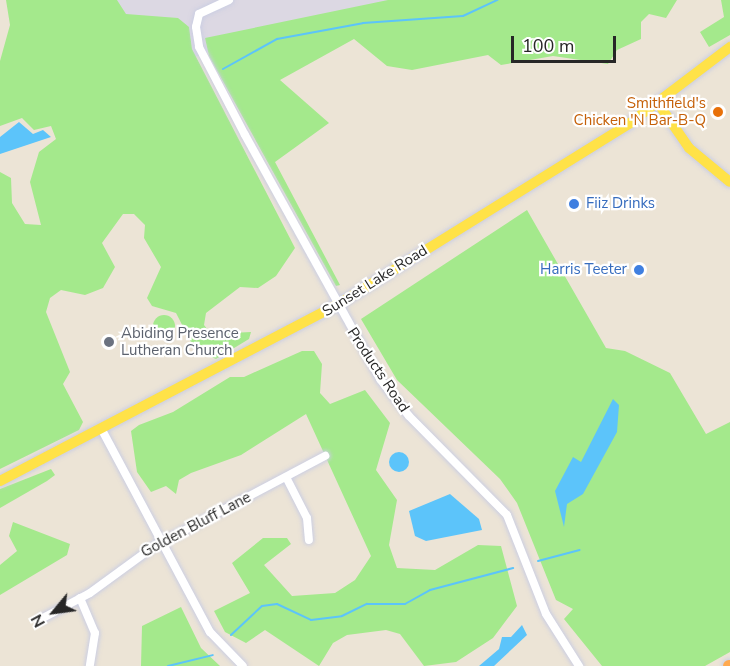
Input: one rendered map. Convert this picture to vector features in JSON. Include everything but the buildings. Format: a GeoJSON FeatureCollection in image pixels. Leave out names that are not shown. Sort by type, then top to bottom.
{"type":"FeatureCollection","features":[{"type":"Feature","properties":{"kind":"main road","name":"Sunset Lake Road"},"geometry":{"type":"LineString","coordinates":[[0,481],[102,430],[337,305],[658,103],[730,47]]}},
{"type":"Feature","properties":{"kind":"main road"},"geometry":{"type":"LineString","coordinates":[[658,103],[689,148],[730,182]]}},
{"type":"Feature","properties":{"kind":"street","name":"Products Road"},"geometry":{"type":"LineString","coordinates":[[229,0],[199,14],[199,46],[337,305],[402,408],[502,507],[546,614],[579,666]]}},
{"type":"Feature","properties":{"kind":"street"},"geometry":{"type":"LineString","coordinates":[[102,430],[210,632],[243,666]]}},
{"type":"Feature","properties":{"kind":"street","name":"Golden Bluff Lane"},"geometry":{"type":"LineString","coordinates":[[41,619],[80,598],[162,542],[325,456]]}},
{"type":"Feature","properties":{"kind":"street"},"geometry":{"type":"LineString","coordinates":[[286,477],[307,518],[309,540]]}},
{"type":"Feature","properties":{"kind":"street"},"geometry":{"type":"LineString","coordinates":[[80,598],[95,633],[90,666]]}},
{"type":"Feature","properties":{"kind":"shaded area"},"geometry":{"type":"Polygon","coordinates":[[[84,0],[468,0],[213,50],[191,59],[84,0]]]}},
{"type":"Feature","properties":{"kind":"green space"},"geometry":{"type":"Polygon","coordinates":[[[6,0],[117,0],[126,14],[178,18],[189,27],[192,49],[295,248],[276,276],[258,288],[240,287],[206,313],[204,325],[211,334],[251,332],[249,339],[216,359],[195,350],[176,313],[152,306],[147,298],[161,267],[144,238],[145,225],[134,214],[123,214],[102,243],[115,267],[103,288],[85,295],[61,290],[50,298],[46,312],[70,372],[63,384],[83,422],[79,430],[0,469],[0,172],[11,178],[12,203],[25,224],[41,225],[30,182],[39,152],[56,139],[51,126],[34,130],[22,118],[0,126],[0,61],[10,25],[6,0]]]}},
{"type":"Feature","properties":{"kind":"green space"},"geometry":{"type":"Polygon","coordinates":[[[388,0],[677,0],[666,18],[649,14],[641,22],[641,39],[617,50],[608,64],[553,56],[501,65],[488,55],[412,70],[387,66],[354,39],[280,80],[329,123],[275,162],[340,285],[336,286],[209,56],[205,38],[388,0]]]}},
{"type":"Feature","properties":{"kind":"green space"},"geometry":{"type":"Polygon","coordinates":[[[721,0],[730,0],[730,35],[709,47],[700,32],[724,17],[721,0]]]}},
{"type":"Feature","properties":{"kind":"green space"},"geometry":{"type":"Polygon","coordinates":[[[527,210],[606,348],[625,351],[670,373],[706,434],[730,422],[730,652],[705,666],[602,666],[564,619],[573,609],[556,600],[517,503],[500,479],[397,380],[361,319],[527,210]]]}},
{"type":"Feature","properties":{"kind":"green space"},"geometry":{"type":"Polygon","coordinates":[[[164,315],[174,322],[175,326],[168,336],[164,337],[154,330],[153,326],[160,316],[164,315]]]}},
{"type":"Feature","properties":{"kind":"green space"},"geometry":{"type":"Polygon","coordinates":[[[302,351],[314,351],[322,364],[320,393],[330,404],[365,390],[390,423],[376,470],[397,500],[389,545],[397,568],[435,570],[478,545],[501,546],[517,606],[493,638],[456,662],[424,666],[400,634],[386,630],[347,635],[333,643],[319,666],[265,630],[246,643],[225,632],[214,611],[250,593],[232,563],[263,538],[287,538],[291,544],[264,565],[292,596],[335,593],[355,580],[371,556],[306,414],[241,455],[191,473],[179,480],[176,494],[166,486],[151,492],[137,472],[131,431],[139,425],[173,412],[230,377],[244,377],[302,351]]]}},
{"type":"Feature","properties":{"kind":"green space"},"geometry":{"type":"Polygon","coordinates":[[[51,469],[55,475],[0,508],[0,489],[51,469]]]}},
{"type":"Feature","properties":{"kind":"green space"},"geometry":{"type":"Polygon","coordinates":[[[13,522],[70,544],[67,555],[0,595],[0,565],[17,551],[9,536],[13,522]]]}},
{"type":"Feature","properties":{"kind":"green space"},"geometry":{"type":"Polygon","coordinates":[[[181,607],[201,648],[220,666],[141,666],[142,626],[181,607]]]}},
{"type":"Feature","properties":{"kind":"water"},"geometry":{"type":"Polygon","coordinates":[[[19,122],[33,134],[43,130],[51,137],[0,154],[0,137],[19,122]]]}},
{"type":"Feature","properties":{"kind":"water"},"geometry":{"type":"Polygon","coordinates":[[[613,399],[619,405],[617,432],[583,494],[567,504],[564,527],[555,491],[573,457],[581,462],[613,399]]]}},
{"type":"Feature","properties":{"kind":"water"},"geometry":{"type":"Polygon","coordinates":[[[395,452],[403,452],[409,458],[409,466],[403,472],[395,472],[389,466],[389,458],[395,452]]]}},
{"type":"Feature","properties":{"kind":"water"},"geometry":{"type":"Polygon","coordinates":[[[450,494],[479,519],[482,530],[426,541],[415,536],[409,511],[450,494]]]}},
{"type":"Feature","properties":{"kind":"water"},"geometry":{"type":"Polygon","coordinates":[[[522,625],[527,635],[494,666],[479,666],[499,649],[502,637],[511,637],[522,625]]]}},
{"type":"Feature","properties":{"kind":"waterway"},"geometry":{"type":"LineString","coordinates":[[223,69],[277,39],[363,23],[463,16],[497,0]]}},
{"type":"Feature","properties":{"kind":"waterway"},"geometry":{"type":"LineString","coordinates":[[538,561],[580,550]]}},
{"type":"Feature","properties":{"kind":"waterway"},"geometry":{"type":"LineString","coordinates":[[231,635],[262,606],[277,604],[311,620],[342,616],[367,604],[405,604],[430,590],[513,568]]}},
{"type":"Feature","properties":{"kind":"waterway"},"geometry":{"type":"LineString","coordinates":[[168,666],[213,655]]}},
{"type":"Feature","properties":{"kind":"place","name":"Smithfield's Chicken 'N Bar-B-Q"},"geometry":{"type":"Point","coordinates":[718,112]}},
{"type":"Feature","properties":{"kind":"place","name":"Fiiz Drinks"},"geometry":{"type":"Point","coordinates":[574,204]}},
{"type":"Feature","properties":{"kind":"place","name":"Harris Teeter"},"geometry":{"type":"Point","coordinates":[639,270]}},
{"type":"Feature","properties":{"kind":"place","name":"Abiding Presence Lutheran Church"},"geometry":{"type":"Point","coordinates":[109,342]}}]}
